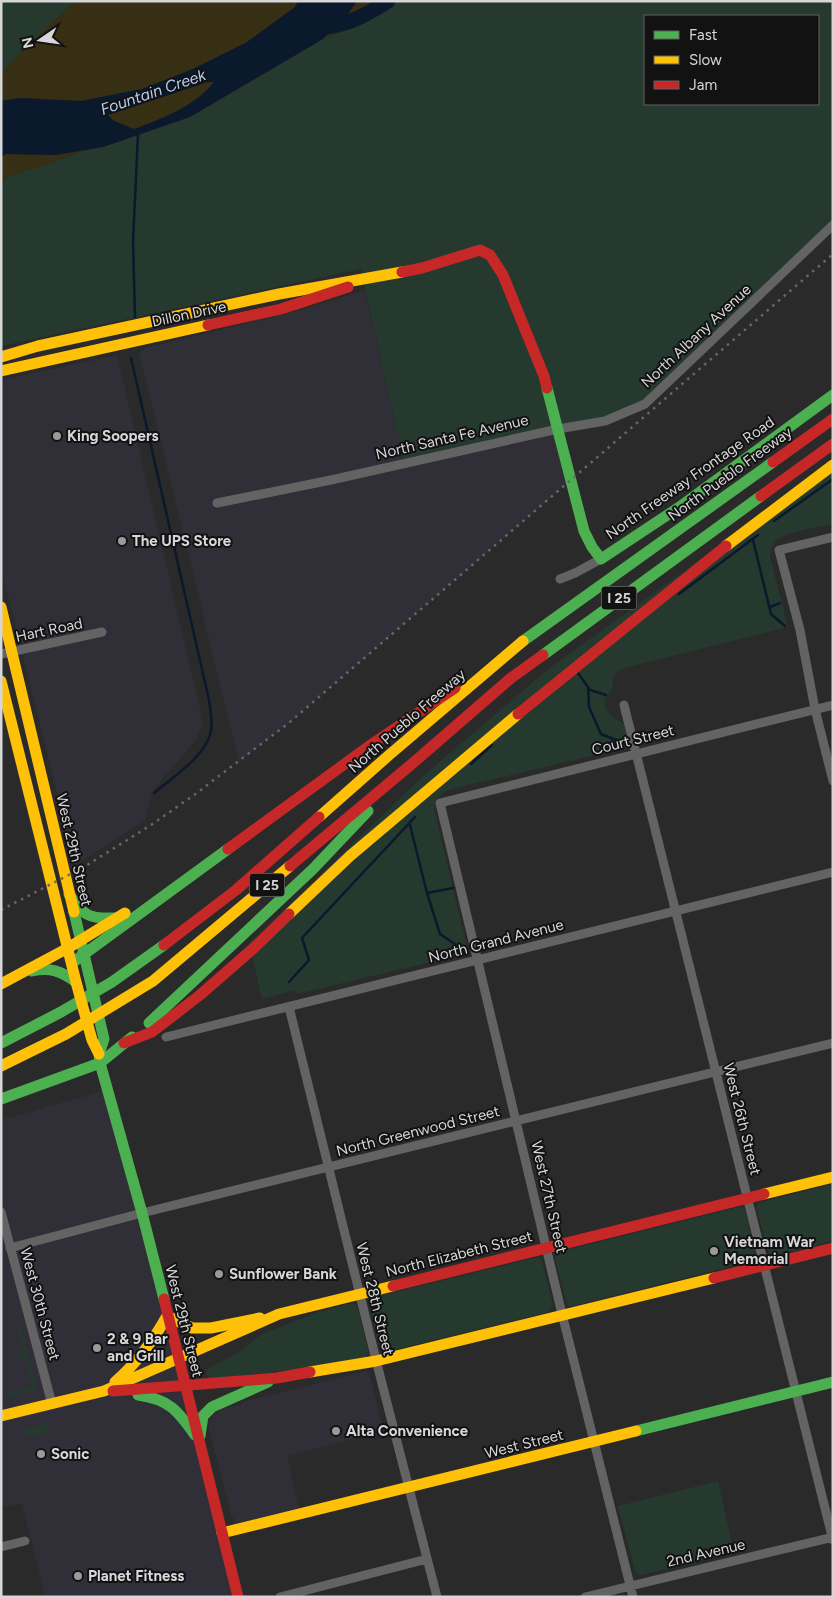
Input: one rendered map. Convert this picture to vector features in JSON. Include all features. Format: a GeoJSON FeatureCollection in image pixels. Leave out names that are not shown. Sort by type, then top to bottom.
{"type":"FeatureCollection","features":[{"type":"Feature","properties":{"kind":"main road","name":"Dillon Drive"},"geometry":{"type":"LineString","coordinates":[[1,357],[38,346],[279,294],[422,268],[480,250],[490,255],[503,275],[544,376],[558,429]]}},
{"type":"Feature","properties":{"kind":"main road","name":"Dillon Drive"},"geometry":{"type":"LineString","coordinates":[[1,371],[281,309],[380,276]]}},
{"type":"Feature","properties":{"kind":"main road","name":"North Freeway Frontage Road"},"geometry":{"type":"LineString","coordinates":[[601,559],[681,506],[833,395]]}},
{"type":"Feature","properties":{"kind":"main road","name":"North Pueblo Freeway"},"geometry":{"type":"LineString","coordinates":[[1,1043],[61,1012],[112,982],[150,956],[236,890],[388,756],[517,646],[833,419]]}},
{"type":"Feature","properties":{"kind":"main road"},"geometry":{"type":"LineString","coordinates":[[558,429],[584,531],[601,559]]}},
{"type":"Feature","properties":{"kind":"main road","name":"I 25"},"geometry":{"type":"LineString","coordinates":[[1,1066],[66,1034],[153,981],[511,678],[833,444]]}},
{"type":"Feature","properties":{"kind":"main road"},"geometry":{"type":"LineString","coordinates":[[124,1043],[152,1032],[200,995],[350,856],[475,749],[749,527],[833,465]]}},
{"type":"Feature","properties":{"kind":"main road","name":"West 29th Street"},"geometry":{"type":"LineString","coordinates":[[1,607],[7,653],[84,953],[104,1039],[100,1058]]}},
{"type":"Feature","properties":{"kind":"main road"},"geometry":{"type":"LineString","coordinates":[[72,962],[372,744],[517,646]]}},
{"type":"Feature","properties":{"kind":"main road","name":"West 29th Street"},"geometry":{"type":"LineString","coordinates":[[1,681],[76,982],[92,1040],[100,1058],[142,1213],[238,1597]]}},
{"type":"Feature","properties":{"kind":"main road"},"geometry":{"type":"LineString","coordinates":[[1,1099],[100,1058],[124,1043],[151,1022],[313,869],[413,762]]}},
{"type":"Feature","properties":{"kind":"main road"},"geometry":{"type":"LineString","coordinates":[[1,984],[68,948],[115,918],[169,892]]}},
{"type":"Feature","properties":{"kind":"main road"},"geometry":{"type":"LineString","coordinates":[[69,894],[77,908],[84,914],[94,919],[115,918]]}},
{"type":"Feature","properties":{"kind":"main road"},"geometry":{"type":"LineString","coordinates":[[17,976],[43,968],[60,970],[76,982]]}},
{"type":"Feature","properties":{"kind":"main road","name":"North Elizabeth Street"},"geometry":{"type":"LineString","coordinates":[[1,1416],[104,1391],[279,1314],[833,1177]]}},
{"type":"Feature","properties":{"kind":"main road","name":"North Elizabeth Street"},"geometry":{"type":"LineString","coordinates":[[104,1391],[278,1378],[376,1361],[833,1248]]}},
{"type":"Feature","properties":{"kind":"main road"},"geometry":{"type":"LineString","coordinates":[[104,1391],[131,1369],[156,1338],[167,1316],[192,1328],[211,1328],[279,1314]]}},
{"type":"Feature","properties":{"kind":"main road"},"geometry":{"type":"LineString","coordinates":[[199,1442],[203,1416],[212,1407],[278,1378]]}},
{"type":"Feature","properties":{"kind":"main road","name":"West Street"},"geometry":{"type":"LineString","coordinates":[[222,1533],[833,1382]]}},
{"type":"Feature","properties":{"kind":"main road"},"geometry":{"type":"LineString","coordinates":[[104,1391],[148,1396],[163,1400],[177,1410],[199,1442]]}},
{"type":"Feature","properties":{"kind":"street","name":"North Albany Avenue"},"geometry":{"type":"LineString","coordinates":[[558,429],[605,421],[645,404],[833,226]]}},
{"type":"Feature","properties":{"kind":"street","name":"North Santa Fe Avenue"},"geometry":{"type":"LineString","coordinates":[[217,504],[558,429]]}},
{"type":"Feature","properties":{"kind":"street"},"geometry":{"type":"LineString","coordinates":[[833,537],[779,550],[800,630],[815,709],[833,781]]}},
{"type":"Feature","properties":{"kind":"street","name":"North Freeway Frontage Road"},"geometry":{"type":"LineString","coordinates":[[560,579],[601,559]]}},
{"type":"Feature","properties":{"kind":"street","name":"Hart Road"},"geometry":{"type":"LineString","coordinates":[[7,653],[102,632]]}},
{"type":"Feature","properties":{"kind":"street","name":"West 26th Street"},"geometry":{"type":"LineString","coordinates":[[624,705],[832,1538]]}},
{"type":"Feature","properties":{"kind":"street","name":"Court Street"},"geometry":{"type":"LineString","coordinates":[[440,803],[833,705]]}},
{"type":"Feature","properties":{"kind":"street","name":"West 27th Street"},"geometry":{"type":"LineString","coordinates":[[440,803],[562,1314],[633,1597]]}},
{"type":"Feature","properties":{"kind":"street","name":"North Grand Avenue"},"geometry":{"type":"LineString","coordinates":[[166,1037],[833,872]]}},
{"type":"Feature","properties":{"kind":"street","name":"West 28th Street"},"geometry":{"type":"LineString","coordinates":[[289,1007],[376,1361],[437,1597]]}},
{"type":"Feature","properties":{"kind":"street","name":"North Greenwood Street"},"geometry":{"type":"LineString","coordinates":[[10,1248],[142,1213],[833,1043]]}},
{"type":"Feature","properties":{"kind":"street","name":"West 30th Street"},"geometry":{"type":"LineString","coordinates":[[1,1212],[52,1404]]}},
{"type":"Feature","properties":{"kind":"street","name":"2nd Avenue"},"geometry":{"type":"LineString","coordinates":[[585,1597],[832,1538]]}},
{"type":"Feature","properties":{"kind":"street"},"geometry":{"type":"LineString","coordinates":[[1,1547],[24,1541]]}},
{"type":"Feature","properties":{"kind":"street"},"geometry":{"type":"LineString","coordinates":[[280,1597],[427,1558]]}},
{"type":"Feature","properties":{"kind":"shaded area"},"geometry":{"type":"Polygon","coordinates":[[[365,290],[404,464],[558,429],[570,481],[290,722],[239,762],[139,352],[145,348],[298,311],[365,290]]]}},
{"type":"Feature","properties":{"kind":"shaded area"},"geometry":{"type":"Polygon","coordinates":[[[117,355],[203,722],[196,740],[153,790],[145,821],[75,865],[1,567],[1,380],[117,355]]]}},
{"type":"Feature","properties":{"kind":"shaded area"},"geometry":{"type":"Polygon","coordinates":[[[107,1090],[238,1597],[45,1597],[22,1503],[1,1507],[1,1120],[107,1090]]]}},
{"type":"Feature","properties":{"kind":"shaded area"},"geometry":{"type":"Polygon","coordinates":[[[366,1371],[369,1373],[384,1431],[287,1456],[299,1508],[235,1524],[209,1431],[209,1422],[214,1414],[224,1408],[242,1404],[243,1402],[366,1371]]]}},
{"type":"Feature","properties":{"kind":"green space"},"geometry":{"type":"Polygon","coordinates":[[[1,1],[76,1],[1,73],[1,1]]]}},
{"type":"Feature","properties":{"kind":"green space"},"geometry":{"type":"Polygon","coordinates":[[[394,1],[833,1],[833,225],[645,404],[605,421],[404,464],[361,269],[1,346],[1,185],[8,176],[49,164],[82,151],[103,147],[190,117],[323,39],[366,22],[394,1]]]}},
{"type":"Feature","properties":{"kind":"green space"},"geometry":{"type":"Polygon","coordinates":[[[833,463],[833,524],[783,536],[776,541],[771,549],[770,557],[788,627],[621,669],[613,679],[612,691],[607,697],[605,707],[610,714],[625,725],[628,747],[452,789],[440,796],[434,809],[467,947],[465,954],[297,994],[295,990],[262,999],[249,943],[423,776],[547,670],[833,463]]]}},
{"type":"Feature","properties":{"kind":"green space"},"geometry":{"type":"Polygon","coordinates":[[[833,1184],[833,1241],[774,1256],[769,1254],[756,1207],[758,1203],[833,1184]]]}},
{"type":"Feature","properties":{"kind":"green space"},"geometry":{"type":"Polygon","coordinates":[[[740,1207],[745,1211],[756,1253],[756,1257],[752,1261],[573,1306],[567,1304],[555,1259],[558,1252],[740,1207]]]}},
{"type":"Feature","properties":{"kind":"green space"},"geometry":{"type":"Polygon","coordinates":[[[538,1257],[542,1261],[553,1305],[548,1312],[385,1352],[380,1349],[369,1303],[372,1298],[538,1257]]]}},
{"type":"Feature","properties":{"kind":"green space"},"geometry":{"type":"Polygon","coordinates":[[[352,1303],[357,1306],[368,1350],[367,1356],[325,1366],[208,1379],[206,1370],[237,1353],[262,1334],[318,1312],[352,1303]]]}},
{"type":"Feature","properties":{"kind":"green space"},"geometry":{"type":"Polygon","coordinates":[[[18,1324],[21,1327],[36,1382],[36,1390],[7,1397],[9,1393],[32,1385],[26,1359],[19,1360],[17,1358],[24,1354],[18,1329],[10,1328],[18,1324]]]}},
{"type":"Feature","properties":{"kind":"green space"},"geometry":{"type":"Polygon","coordinates":[[[47,1423],[49,1433],[26,1437],[24,1429],[47,1423]]]}},
{"type":"Feature","properties":{"kind":"green space"},"geometry":{"type":"Polygon","coordinates":[[[718,1481],[734,1552],[641,1575],[636,1574],[618,1506],[718,1481]]]}},
{"type":"Feature","properties":{"kind":"sand"},"geometry":{"type":"Polygon","coordinates":[[[76,1],[298,1],[295,7],[247,42],[193,69],[142,89],[81,101],[20,98],[1,101],[1,73],[76,1]]]}},
{"type":"Feature","properties":{"kind":"sand"},"geometry":{"type":"Polygon","coordinates":[[[357,1],[394,1],[366,22],[323,39],[347,15],[357,1]]]}},
{"type":"Feature","properties":{"kind":"sand"},"geometry":{"type":"Polygon","coordinates":[[[208,82],[215,82],[188,105],[167,116],[134,129],[114,121],[107,115],[208,82]]]}},
{"type":"Feature","properties":{"kind":"sand"},"geometry":{"type":"Polygon","coordinates":[[[82,151],[49,164],[8,176],[1,185],[1,154],[55,155],[82,151]]]}},
{"type":"Feature","properties":{"kind":"water","name":"Fountain Creek"},"geometry":{"type":"Polygon","coordinates":[[[298,1],[357,1],[347,15],[323,39],[190,117],[103,147],[55,155],[1,154],[1,101],[20,98],[81,101],[142,89],[193,69],[247,42],[295,7],[298,1]],[[208,82],[108,115],[114,121],[134,129],[188,105],[214,82],[208,82]]]}},
{"type":"Feature","properties":{"kind":"waterway","name":"Fountain Creek"},"geometry":{"type":"LineString","coordinates":[[316,28],[354,20],[388,1]]}},
{"type":"Feature","properties":{"kind":"waterway"},"geometry":{"type":"LineString","coordinates":[[135,317],[133,241],[138,135]]}},
{"type":"Feature","properties":{"kind":"waterway"},"geometry":{"type":"LineString","coordinates":[[131,358],[212,719],[211,731],[203,749],[188,765],[154,793]]}},
{"type":"Feature","properties":{"kind":"waterway"},"geometry":{"type":"LineString","coordinates":[[774,521],[833,479]]}},
{"type":"Feature","properties":{"kind":"waterway"},"geometry":{"type":"LineString","coordinates":[[679,594],[758,535]]}},
{"type":"Feature","properties":{"kind":"waterway"},"geometry":{"type":"LineString","coordinates":[[753,540],[771,614],[785,626]]}},
{"type":"Feature","properties":{"kind":"waterway"},"geometry":{"type":"LineString","coordinates":[[770,607],[780,603]]}},
{"type":"Feature","properties":{"kind":"waterway"},"geometry":{"type":"LineString","coordinates":[[578,673],[590,690],[606,695]]}},
{"type":"Feature","properties":{"kind":"waterway"},"geometry":{"type":"LineString","coordinates":[[588,687],[589,707],[601,734],[626,744]]}},
{"type":"Feature","properties":{"kind":"waterway"},"geometry":{"type":"LineString","coordinates":[[471,764],[492,745]]}},
{"type":"Feature","properties":{"kind":"waterway"},"geometry":{"type":"LineString","coordinates":[[289,982],[309,960],[302,938],[415,817]]}},
{"type":"Feature","properties":{"kind":"waterway"},"geometry":{"type":"LineString","coordinates":[[410,825],[427,893],[440,934],[465,951]]}},
{"type":"Feature","properties":{"kind":"waterway"},"geometry":{"type":"LineString","coordinates":[[427,893],[453,888]]}},
{"type":"Feature","properties":{"kind":"railway"},"geometry":{"type":"LineString","coordinates":[[1,910],[84,867],[151,825],[290,722],[833,254]]}},
{"type":"Feature","properties":{"kind":"traffic: fast"},"geometry":{"type":"LineString","coordinates":[[547,388],[584,531],[601,559],[681,506],[833,395]]}},
{"type":"Feature","properties":{"kind":"traffic: fast"},"geometry":{"type":"LineString","coordinates":[[523,641],[773,462]]}},
{"type":"Feature","properties":{"kind":"traffic: fast"},"geometry":{"type":"LineString","coordinates":[[543,655],[761,496]]}},
{"type":"Feature","properties":{"kind":"traffic: fast"},"geometry":{"type":"LineString","coordinates":[[149,1023],[313,869],[368,811]]}},
{"type":"Feature","properties":{"kind":"traffic: fast"},"geometry":{"type":"LineString","coordinates":[[72,963],[228,849]]}},
{"type":"Feature","properties":{"kind":"traffic: fast"},"geometry":{"type":"LineString","coordinates":[[69,894],[78,907],[87,914],[98,918],[114,918]]}},
{"type":"Feature","properties":{"kind":"traffic: fast"},"geometry":{"type":"LineString","coordinates":[[74,912],[104,1039],[99,1054],[100,1063],[164,1299]]}},
{"type":"Feature","properties":{"kind":"traffic: fast"},"geometry":{"type":"LineString","coordinates":[[1,1043],[61,1012],[112,982],[164,945]]}},
{"type":"Feature","properties":{"kind":"traffic: fast"},"geometry":{"type":"LineString","coordinates":[[32,971],[44,969],[55,971],[76,982]]}},
{"type":"Feature","properties":{"kind":"traffic: fast"},"geometry":{"type":"LineString","coordinates":[[1,1099],[100,1063],[132,1037]]}},
{"type":"Feature","properties":{"kind":"traffic: fast"},"geometry":{"type":"LineString","coordinates":[[200,1436],[203,1416],[212,1407],[268,1382]]}},
{"type":"Feature","properties":{"kind":"traffic: fast"},"geometry":{"type":"LineString","coordinates":[[636,1431],[833,1382]]}},
{"type":"Feature","properties":{"kind":"traffic: fast"},"geometry":{"type":"LineString","coordinates":[[138,1395],[165,1403],[178,1413],[195,1435]]}},
{"type":"Feature","properties":{"kind":"traffic: slow"},"geometry":{"type":"LineString","coordinates":[[1,357],[38,346],[279,294],[402,272]]}},
{"type":"Feature","properties":{"kind":"traffic: slow"},"geometry":{"type":"LineString","coordinates":[[1,371],[208,325]]}},
{"type":"Feature","properties":{"kind":"traffic: slow"},"geometry":{"type":"LineString","coordinates":[[726,546],[833,465]]}},
{"type":"Feature","properties":{"kind":"traffic: slow"},"geometry":{"type":"LineString","coordinates":[[1,607],[74,912]]}},
{"type":"Feature","properties":{"kind":"traffic: slow"},"geometry":{"type":"LineString","coordinates":[[319,817],[523,641]]}},
{"type":"Feature","properties":{"kind":"traffic: slow"},"geometry":{"type":"LineString","coordinates":[[1,681],[76,982],[92,1040],[99,1054]]}},
{"type":"Feature","properties":{"kind":"traffic: slow"},"geometry":{"type":"LineString","coordinates":[[289,914],[350,856],[518,714]]}},
{"type":"Feature","properties":{"kind":"traffic: slow"},"geometry":{"type":"LineString","coordinates":[[1,1066],[66,1034],[153,981],[290,866]]}},
{"type":"Feature","properties":{"kind":"traffic: slow"},"geometry":{"type":"LineString","coordinates":[[68,948],[125,913]]}},
{"type":"Feature","properties":{"kind":"traffic: slow"},"geometry":{"type":"LineString","coordinates":[[1,984],[68,948]]}},
{"type":"Feature","properties":{"kind":"traffic: slow"},"geometry":{"type":"LineString","coordinates":[[764,1194],[833,1177]]}},
{"type":"Feature","properties":{"kind":"traffic: slow"},"geometry":{"type":"LineString","coordinates":[[310,1372],[376,1361],[714,1278]]}},
{"type":"Feature","properties":{"kind":"traffic: slow"},"geometry":{"type":"LineString","coordinates":[[1,1416],[104,1391],[279,1314],[393,1286]]}},
{"type":"Feature","properties":{"kind":"traffic: slow"},"geometry":{"type":"LineString","coordinates":[[115,1382],[144,1351],[167,1316],[192,1328],[211,1328],[260,1318]]}},
{"type":"Feature","properties":{"kind":"traffic: slow"},"geometry":{"type":"LineString","coordinates":[[222,1533],[636,1431]]}},
{"type":"Feature","properties":{"kind":"traffic: jam"},"geometry":{"type":"LineString","coordinates":[[402,272],[422,268],[480,250],[490,255],[503,275],[544,376],[547,388]]}},
{"type":"Feature","properties":{"kind":"traffic: jam"},"geometry":{"type":"LineString","coordinates":[[208,325],[281,309],[348,287]]}},
{"type":"Feature","properties":{"kind":"traffic: jam"},"geometry":{"type":"LineString","coordinates":[[773,462],[833,419]]}},
{"type":"Feature","properties":{"kind":"traffic: jam"},"geometry":{"type":"LineString","coordinates":[[761,496],[833,444]]}},
{"type":"Feature","properties":{"kind":"traffic: jam"},"geometry":{"type":"LineString","coordinates":[[518,714],[726,546]]}},
{"type":"Feature","properties":{"kind":"traffic: jam"},"geometry":{"type":"LineString","coordinates":[[290,866],[511,678],[543,655]]}},
{"type":"Feature","properties":{"kind":"traffic: jam"},"geometry":{"type":"LineString","coordinates":[[228,849],[372,744],[455,688]]}},
{"type":"Feature","properties":{"kind":"traffic: jam"},"geometry":{"type":"LineString","coordinates":[[164,945],[236,890],[319,817]]}},
{"type":"Feature","properties":{"kind":"traffic: jam"},"geometry":{"type":"LineString","coordinates":[[124,1043],[152,1032],[200,995],[255,947],[289,914]]}},
{"type":"Feature","properties":{"kind":"traffic: jam"},"geometry":{"type":"LineString","coordinates":[[393,1286],[764,1194]]}},
{"type":"Feature","properties":{"kind":"traffic: jam"},"geometry":{"type":"LineString","coordinates":[[714,1278],[833,1248]]}},
{"type":"Feature","properties":{"kind":"traffic: jam"},"geometry":{"type":"LineString","coordinates":[[164,1299],[238,1597]]}},
{"type":"Feature","properties":{"kind":"traffic: jam"},"geometry":{"type":"LineString","coordinates":[[113,1391],[277,1378],[310,1372]]}},
{"type":"Feature","properties":{"kind":"place","name":"King Soopers"},"geometry":{"type":"Point","coordinates":[57,436]}},
{"type":"Feature","properties":{"kind":"place","name":"The UPS Store"},"geometry":{"type":"Point","coordinates":[122,541]}},
{"type":"Feature","properties":{"kind":"place","name":"Vietnam War Memorial"},"geometry":{"type":"Point","coordinates":[714,1251]}},
{"type":"Feature","properties":{"kind":"place","name":"Sunflower Bank"},"geometry":{"type":"Point","coordinates":[219,1274]}},
{"type":"Feature","properties":{"kind":"place","name":"2 & 9 Bar and Grill"},"geometry":{"type":"Point","coordinates":[97,1348]}},
{"type":"Feature","properties":{"kind":"place","name":"Alta Convenience"},"geometry":{"type":"Point","coordinates":[336,1431]}},
{"type":"Feature","properties":{"kind":"place","name":"Sonic"},"geometry":{"type":"Point","coordinates":[41,1454]}},
{"type":"Feature","properties":{"kind":"place","name":"Planet Fitness"},"geometry":{"type":"Point","coordinates":[78,1576]}}]}
